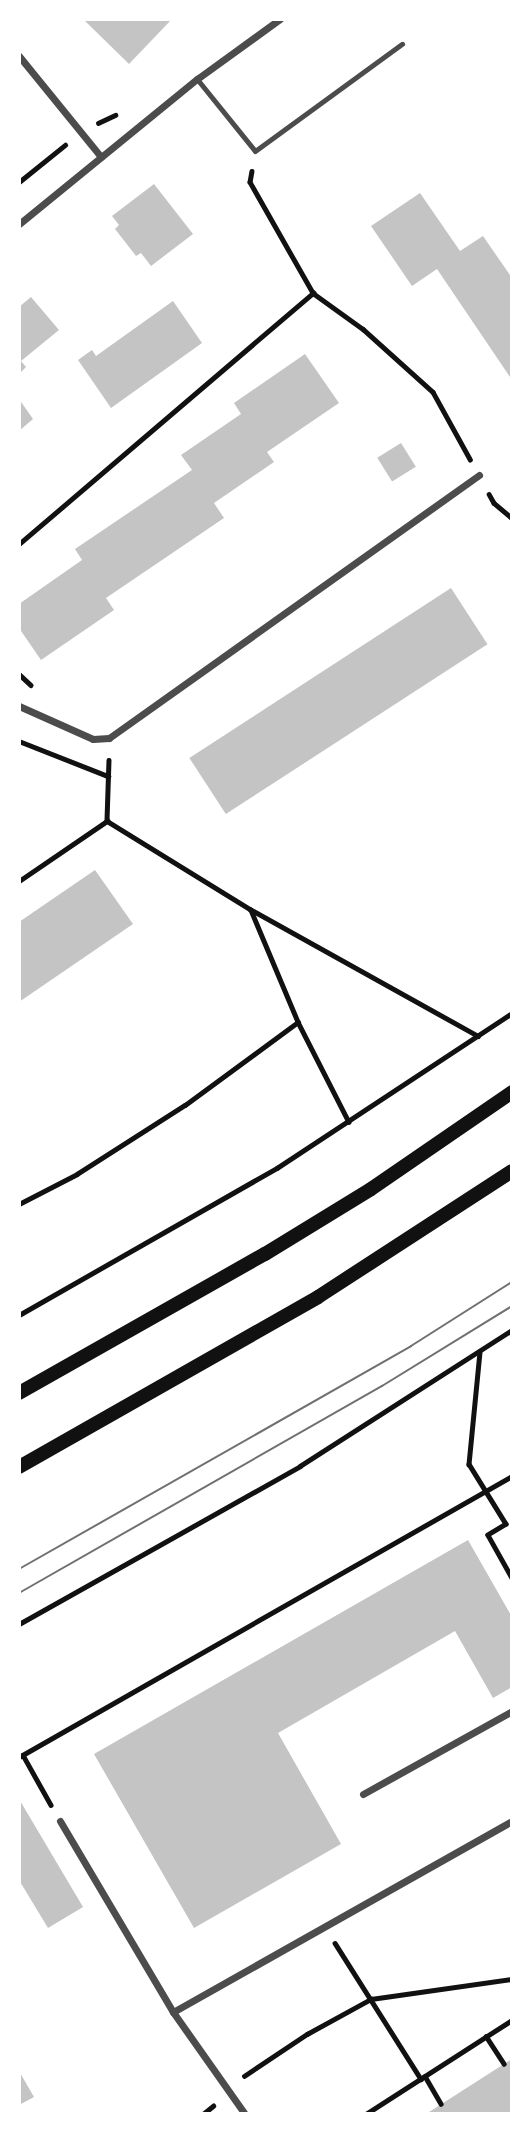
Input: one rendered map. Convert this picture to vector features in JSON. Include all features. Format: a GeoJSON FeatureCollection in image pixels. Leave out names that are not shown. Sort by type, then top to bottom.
{"type":"FeatureCollection","features":[{"type":"Feature","properties":{"kind":"main road"},"geometry":{"type":"LineString","coordinates":[[19,1393],[265,1254],[371,1189],[512,1092]]}},
{"type":"Feature","properties":{"kind":"main road"},"geometry":{"type":"LineString","coordinates":[[19,1467],[318,1297],[512,1171]]}},
{"type":"Feature","properties":{"kind":"street"},"geometry":{"type":"LineString","coordinates":[[19,224],[197,79],[280,19]]}},
{"type":"Feature","properties":{"kind":"street"},"geometry":{"type":"LineString","coordinates":[[19,56],[101,157]]}},
{"type":"Feature","properties":{"kind":"street"},"geometry":{"type":"LineString","coordinates":[[19,706],[93,739],[110,738],[479,475]]}},
{"type":"Feature","properties":{"kind":"street"},"geometry":{"type":"LineString","coordinates":[[363,1794],[512,1711]]}},
{"type":"Feature","properties":{"kind":"street"},"geometry":{"type":"LineString","coordinates":[[60,1821],[173,2012],[245,2114]]}},
{"type":"Feature","properties":{"kind":"street"},"geometry":{"type":"LineString","coordinates":[[173,2012],[512,1821]]}},
{"type":"Feature","properties":{"kind":"lane"},"geometry":{"type":"LineString","coordinates":[[197,79],[255,152],[402,44]]}},
{"type":"Feature","properties":{"kind":"path"},"geometry":{"type":"LineString","coordinates":[[255,152],[250,182],[313,293],[363,330],[433,393],[494,503],[512,518]]}},
{"type":"Feature","properties":{"kind":"path"},"geometry":{"type":"LineString","coordinates":[[19,544],[313,293]]}},
{"type":"Feature","properties":{"kind":"path"},"geometry":{"type":"LineString","coordinates":[[107,821],[110,738]]}},
{"type":"Feature","properties":{"kind":"path"},"geometry":{"type":"LineString","coordinates":[[19,741],[108,776]]}},
{"type":"Feature","properties":{"kind":"path"},"geometry":{"type":"LineString","coordinates":[[19,881],[107,821]]}},
{"type":"Feature","properties":{"kind":"path"},"geometry":{"type":"LineString","coordinates":[[107,821],[250,909],[478,1036]]}},
{"type":"Feature","properties":{"kind":"path"},"geometry":{"type":"LineString","coordinates":[[250,909],[298,1022],[349,1122]]}},
{"type":"Feature","properties":{"kind":"path"},"geometry":{"type":"LineString","coordinates":[[19,1315],[276,1168],[512,1013]]}},
{"type":"Feature","properties":{"kind":"path"},"geometry":{"type":"LineString","coordinates":[[19,1204],[77,1174],[185,1105],[298,1022]]}},
{"type":"Feature","properties":{"kind":"path"},"geometry":{"type":"LineString","coordinates":[[19,1624],[300,1466],[512,1330]]}},
{"type":"Feature","properties":{"kind":"path"},"geometry":{"type":"LineString","coordinates":[[481,1352],[469,1464],[506,1524],[488,1535],[512,1578]]}},
{"type":"Feature","properties":{"kind":"path"},"geometry":{"type":"LineString","coordinates":[[60,1821],[21,1756],[512,1476]]}},
{"type":"Feature","properties":{"kind":"path"},"geometry":{"type":"LineString","coordinates":[[326,1927],[441,2104]]}},
{"type":"Feature","properties":{"kind":"path"},"geometry":{"type":"LineString","coordinates":[[257,2067],[307,2034],[371,2000],[512,1979]]}},
{"type":"Feature","properties":{"kind":"path"},"geometry":{"type":"LineString","coordinates":[[366,2114],[512,2020]]}},
{"type":"Feature","properties":{"kind":"path"},"geometry":{"type":"LineString","coordinates":[[486,2036],[504,2064]]}},
{"type":"Feature","properties":{"kind":"building"},"geometry":{"type":"Polygon","coordinates":[[[83,19],[172,19],[129,64],[83,19]]]}},
{"type":"Feature","properties":{"kind":"building"},"geometry":{"type":"Polygon","coordinates":[[[154,184],[193,234],[151,266],[141,253],[136,256],[115,229],[119,225],[112,216],[154,184]]]}},
{"type":"Feature","properties":{"kind":"building"},"geometry":{"type":"Polygon","coordinates":[[[420,193],[460,251],[483,236],[512,278],[512,380],[437,269],[412,286],[371,226],[420,193]]]}},
{"type":"Feature","properties":{"kind":"building"},"geometry":{"type":"Polygon","coordinates":[[[31,297],[59,330],[21,361],[26,367],[19,374],[19,307],[31,297]]]}},
{"type":"Feature","properties":{"kind":"building"},"geometry":{"type":"Polygon","coordinates":[[[173,301],[202,343],[111,408],[78,360],[92,350],[96,356],[173,301]]]}},
{"type":"Feature","properties":{"kind":"building"},"geometry":{"type":"Polygon","coordinates":[[[305,354],[339,403],[267,452],[274,462],[214,503],[224,518],[106,598],[114,610],[41,660],[19,628],[19,604],[82,560],[75,549],[192,470],[181,455],[241,414],[234,403],[305,354]]]}},
{"type":"Feature","properties":{"kind":"building"},"geometry":{"type":"Polygon","coordinates":[[[19,399],[33,419],[19,431],[19,399]]]}},
{"type":"Feature","properties":{"kind":"building"},"geometry":{"type":"Polygon","coordinates":[[[401,443],[416,467],[392,482],[377,458],[401,443]]]}},
{"type":"Feature","properties":{"kind":"building"},"geometry":{"type":"Polygon","coordinates":[[[451,588],[487,644],[226,814],[189,758],[451,588]]]}},
{"type":"Feature","properties":{"kind":"building"},"geometry":{"type":"Polygon","coordinates":[[[95,870],[133,924],[19,1002],[19,922],[95,870]]]}},
{"type":"Feature","properties":{"kind":"building"},"geometry":{"type":"Polygon","coordinates":[[[468,1540],[512,1617],[512,1687],[493,1698],[455,1631],[278,1733],[341,1844],[194,1928],[94,1754],[468,1540]]]}},
{"type":"Feature","properties":{"kind":"building"},"geometry":{"type":"Polygon","coordinates":[[[19,1799],[83,1907],[48,1928],[19,1880],[19,1799]]]}},
{"type":"Feature","properties":{"kind":"building"},"geometry":{"type":"Polygon","coordinates":[[[512,2059],[512,2114],[426,2114],[504,2064],[512,2059]]]}},
{"type":"Feature","properties":{"kind":"building"},"geometry":{"type":"Polygon","coordinates":[[[19,2071],[34,2097],[19,2105],[19,2071]]]}},
{"type":"Feature","properties":{"kind":"tram line"},"geometry":{"type":"LineString","coordinates":[[19,1569],[411,1346],[512,1282]]}},
{"type":"Feature","properties":{"kind":"tram line"},"geometry":{"type":"LineString","coordinates":[[19,1593],[382,1386],[512,1306]]}}]}
